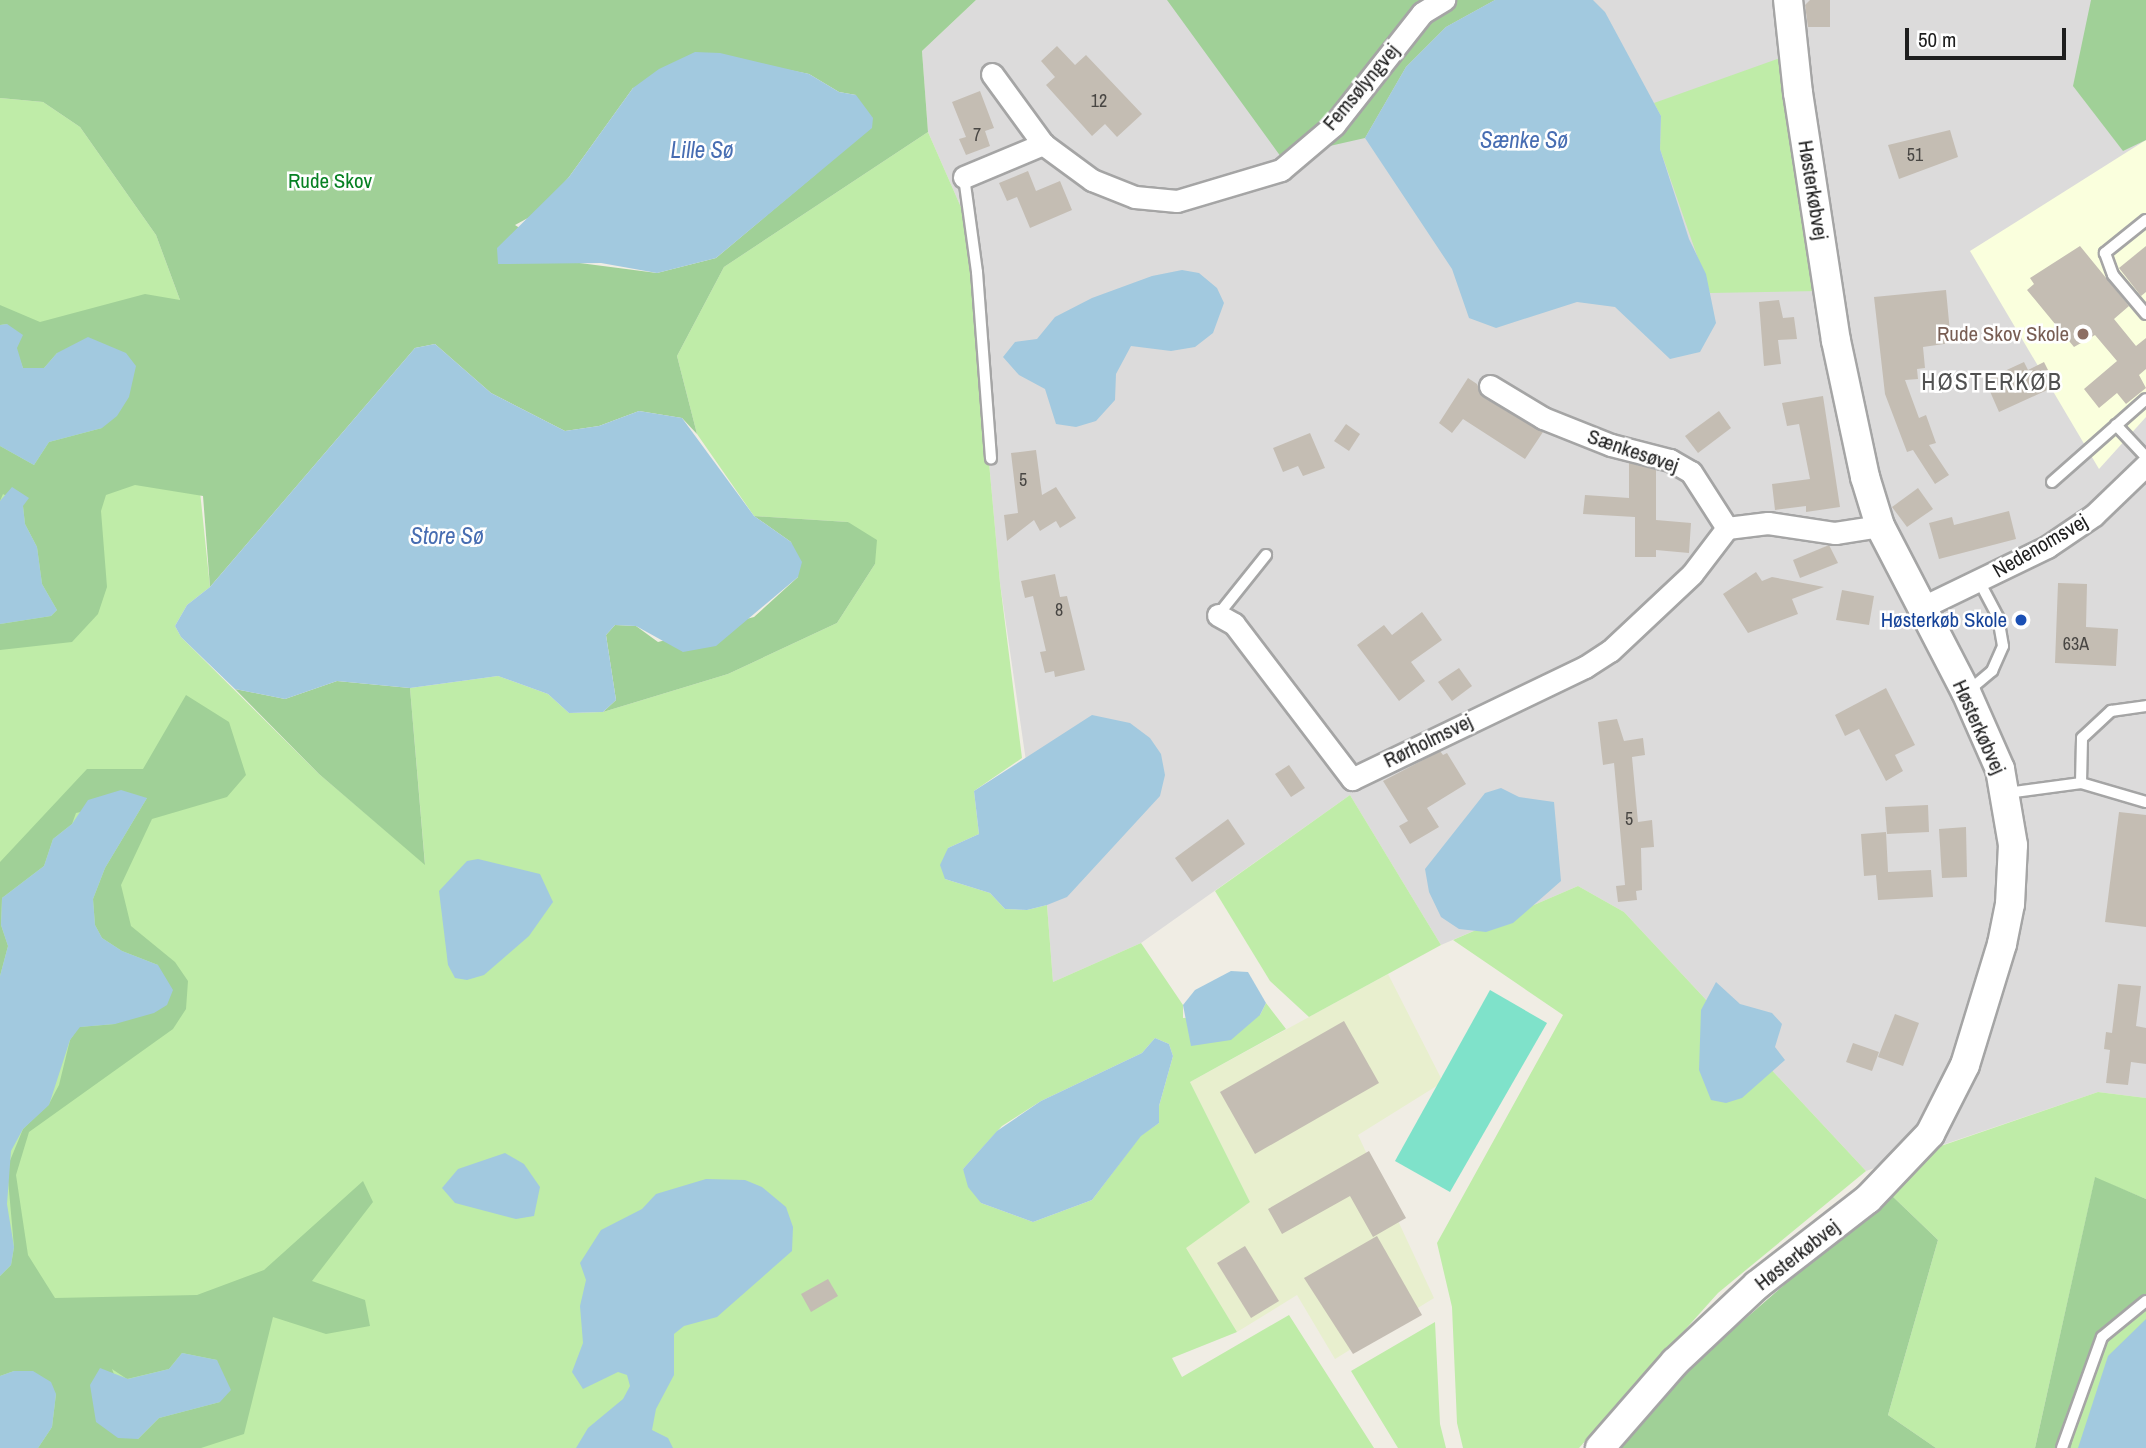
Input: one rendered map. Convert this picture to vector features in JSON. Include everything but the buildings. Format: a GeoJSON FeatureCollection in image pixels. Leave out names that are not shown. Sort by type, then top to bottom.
{"type":"FeatureCollection","features":[{"type":"Feature","properties":{"kind":"street","name":"Femsølyngvej"},"geometry":{"type":"LineString","coordinates":[[992,74],[1043,144],[1091,180],[1135,197],[1177,201],[1281,170],[1334,125],[1422,13],[1444,0]]}},
{"type":"Feature","properties":{"kind":"street","name":"Høsterkøbvej"},"geometry":{"type":"LineString","coordinates":[[1600,1448],[1675,1362],[1757,1285],[1868,1199],[1930,1134],[1965,1065],[2002,944],[2013,874],[2007,793],[1992,746],[1880,526],[1853,426],[1836,341],[1798,93],[1788,0]]}},
{"type":"Feature","properties":{"kind":"street"},"geometry":{"type":"LineString","coordinates":[[964,177],[1043,144]]}},
{"type":"Feature","properties":{"kind":"street","name":"Sænkesøvej"},"geometry":{"type":"LineString","coordinates":[[1490,386],[1543,418],[1611,445],[1670,460],[1691,472],[1727,528]]}},
{"type":"Feature","properties":{"kind":"street","name":"Nedenomsvej"},"geometry":{"type":"LineString","coordinates":[[1921,608],[2047,547],[2094,515],[2146,465]]}},
{"type":"Feature","properties":{"kind":"street"},"geometry":{"type":"LineString","coordinates":[[1727,528],[1768,523],[1835,533],[1880,526]]}},
{"type":"Feature","properties":{"kind":"street","name":"Rørholmsvej"},"geometry":{"type":"LineString","coordinates":[[1218,615],[1234,624],[1352,779],[1585,667],[1610,651],[1692,575],[1727,528]]}},
{"type":"Feature","properties":{"kind":"lane"},"geometry":{"type":"LineString","coordinates":[[964,177],[977,272],[990,458]]}},
{"type":"Feature","properties":{"kind":"lane"},"geometry":{"type":"LineString","coordinates":[[2146,220],[2105,253],[2113,275],[2146,314]]}},
{"type":"Feature","properties":{"kind":"lane"},"geometry":{"type":"LineString","coordinates":[[2052,482],[2146,399]]}},
{"type":"Feature","properties":{"kind":"lane"},"geometry":{"type":"LineString","coordinates":[[2116,425],[2146,457]]}},
{"type":"Feature","properties":{"kind":"lane","name":"Rørholmsvej"},"geometry":{"type":"LineString","coordinates":[[1218,615],[1266,555]]}},
{"type":"Feature","properties":{"kind":"lane"},"geometry":{"type":"LineString","coordinates":[[1966,692],[1992,671],[2003,646],[1998,617],[1979,580]]}},
{"type":"Feature","properties":{"kind":"lane"},"geometry":{"type":"LineString","coordinates":[[2081,783],[2082,738],[2111,711],[2146,706]]}},
{"type":"Feature","properties":{"kind":"lane"},"geometry":{"type":"LineString","coordinates":[[2007,793],[2081,783],[2146,802]]}},
{"type":"Feature","properties":{"kind":"lane"},"geometry":{"type":"LineString","coordinates":[[2062,1448],[2102,1337],[2146,1301]]}},
{"type":"Feature","properties":{"kind":"shaded area"},"geometry":{"type":"Polygon","coordinates":[[[976,0],[2146,0],[2146,1098],[2098,1092],[1866,1171],[1624,912],[1578,886],[1441,945],[1350,795],[1141,943],[1053,982],[1047,905],[1000,583],[967,221],[928,132],[922,51],[976,0]]]}},
{"type":"Feature","properties":{"kind":"shaded area","name":"Rude Skov Skole"},"geometry":{"type":"Polygon","coordinates":[[[2146,140],[2146,417],[2099,469],[1970,251],[2146,140]]]}},
{"type":"Feature","properties":{"kind":"shaded area"},"geometry":{"type":"Polygon","coordinates":[[[1388,974],[1443,1082],[1358,1135],[1434,1298],[1335,1359],[1297,1295],[1237,1332],[1185,1248],[1250,1202],[1190,1082],[1388,974]]]}},
{"type":"Feature","properties":{"kind":"green space","name":"Rude Skov"},"geometry":{"type":"Polygon","coordinates":[[[0,0],[976,0],[922,51],[928,132],[724,267],[677,356],[697,434],[682,418],[639,411],[599,426],[565,431],[491,393],[435,344],[415,348],[210,587],[203,496],[135,485],[106,495],[101,511],[107,587],[98,614],[72,642],[0,650],[0,624],[51,616],[57,610],[42,584],[37,547],[25,524],[23,506],[3,494],[0,501],[0,446],[34,465],[49,442],[102,428],[57,353],[44,368],[23,368],[7,324],[0,325],[0,305],[40,322],[145,294],[180,300],[156,235],[80,127],[43,102],[0,98],[0,0]],[[764,65],[633,88],[569,177],[539,212],[515,225],[572,262],[657,273],[716,258],[816,174],[856,95],[839,92],[809,74],[764,65]]]}},
{"type":"Feature","properties":{"kind":"green space"},"geometry":{"type":"Polygon","coordinates":[[[1167,0],[1495,0],[1446,27],[1406,67],[1365,138],[1281,157],[1167,0]]]}},
{"type":"Feature","properties":{"kind":"green space"},"geometry":{"type":"Polygon","coordinates":[[[2091,0],[2146,0],[2146,140],[2123,151],[2073,86],[2091,0]]]}},
{"type":"Feature","properties":{"kind":"green space"},"geometry":{"type":"Polygon","coordinates":[[[1783,57],[1818,291],[1710,293],[1660,149],[1661,116],[1654,103],[1783,57]]]}},
{"type":"Feature","properties":{"kind":"green space"},"geometry":{"type":"Polygon","coordinates":[[[0,98],[43,102],[80,127],[156,235],[180,300],[210,587],[187,605],[175,626],[181,637],[319,774],[425,864],[410,688],[498,676],[548,694],[569,713],[603,712],[728,674],[837,623],[875,564],[848,522],[754,516],[697,434],[677,356],[724,267],[928,132],[967,221],[1000,583],[1022,758],[974,791],[979,834],[948,848],[945,879],[990,893],[1005,909],[1027,910],[1047,905],[1053,982],[1141,943],[1183,1005],[1183,1018],[1260,1015],[1266,1003],[1286,1029],[1190,1082],[1250,1202],[1186,1248],[1237,1332],[1172,1358],[1182,1377],[1289,1315],[1374,1448],[0,1448],[0,98]],[[1155,1038],[1142,1053],[1041,1101],[1002,1126],[963,1169],[981,1203],[1033,1222],[1092,1200],[1141,1135],[1159,1123],[1159,1106],[1173,1056],[1169,1044],[1155,1038]]]}},
{"type":"Feature","properties":{"kind":"green space"},"geometry":{"type":"Polygon","coordinates":[[[754,516],[848,522],[877,540],[875,564],[837,623],[728,674],[603,712],[616,700],[606,635],[615,625],[636,626],[658,642],[754,617],[798,577],[791,542],[754,516]]]}},
{"type":"Feature","properties":{"kind":"green space"},"geometry":{"type":"Polygon","coordinates":[[[337,681],[410,688],[425,865],[319,774],[235,689],[285,699],[337,681]]]}},
{"type":"Feature","properties":{"kind":"green space"},"geometry":{"type":"Polygon","coordinates":[[[186,695],[229,722],[246,775],[227,797],[152,819],[121,885],[131,926],[175,962],[188,981],[186,1009],[173,1029],[29,1132],[16,1175],[28,1255],[55,1298],[197,1295],[264,1270],[363,1181],[373,1202],[312,1281],[365,1300],[370,1326],[326,1334],[273,1317],[244,1434],[201,1448],[38,1448],[52,1427],[56,1394],[14,1371],[0,1376],[0,1276],[11,1265],[14,1247],[7,1168],[23,1129],[49,1104],[59,1085],[70,1040],[79,1027],[115,1024],[158,965],[122,951],[102,938],[95,925],[93,899],[105,868],[147,798],[76,813],[72,824],[53,839],[44,866],[2,898],[1,925],[8,946],[0,976],[0,862],[87,769],[143,769],[186,695]],[[182,1353],[169,1369],[127,1379],[112,1369],[138,1439],[159,1418],[220,1402],[217,1360],[182,1353]]]}},
{"type":"Feature","properties":{"kind":"green space"},"geometry":{"type":"Polygon","coordinates":[[[1350,795],[1441,945],[1309,1017],[1270,981],[1215,891],[1350,795]]]}},
{"type":"Feature","properties":{"kind":"green space"},"geometry":{"type":"Polygon","coordinates":[[[1578,886],[1624,912],[1866,1171],[1718,1293],[1579,1448],[1463,1448],[1457,1423],[1452,1307],[1437,1243],[1563,1015],[1453,940],[1578,886]]]}},
{"type":"Feature","properties":{"kind":"green space"},"geometry":{"type":"Polygon","coordinates":[[[1490,990],[1547,1023],[1450,1192],[1395,1161],[1490,990]]]}},
{"type":"Feature","properties":{"kind":"green space"},"geometry":{"type":"Polygon","coordinates":[[[2098,1092],[2146,1098],[2146,1199],[2095,1178],[2035,1448],[1936,1448],[1888,1415],[1938,1240],[1889,1193],[1938,1147],[2098,1092]]]}},
{"type":"Feature","properties":{"kind":"green space"},"geometry":{"type":"Polygon","coordinates":[[[2095,1177],[2146,1199],[2146,1295],[2097,1334],[2071,1448],[2035,1448],[2095,1177]]]}},
{"type":"Feature","properties":{"kind":"green space"},"geometry":{"type":"Polygon","coordinates":[[[1889,1193],[1938,1240],[1888,1415],[1936,1448],[1616,1448],[1689,1368],[1889,1193]]]}},
{"type":"Feature","properties":{"kind":"green space"},"geometry":{"type":"Polygon","coordinates":[[[2146,1295],[2146,1448],[2071,1448],[2097,1334],[2146,1295]]]}},
{"type":"Feature","properties":{"kind":"green space"},"geometry":{"type":"Polygon","coordinates":[[[1435,1322],[1440,1424],[1446,1448],[1398,1448],[1351,1371],[1435,1322]]]}},
{"type":"Feature","properties":{"kind":"water","name":"Sænke Sø"},"geometry":{"type":"Polygon","coordinates":[[[1495,0],[1593,0],[1605,12],[1661,116],[1660,149],[1689,239],[1706,274],[1716,323],[1700,352],[1670,359],[1615,307],[1577,302],[1496,328],[1469,318],[1452,269],[1365,138],[1406,67],[1446,27],[1495,0]]]}},
{"type":"Feature","properties":{"kind":"water","name":"Lille Sø"},"geometry":{"type":"Polygon","coordinates":[[[695,52],[720,53],[809,74],[839,92],[856,95],[873,118],[872,128],[716,258],[657,273],[601,263],[498,264],[497,248],[569,177],[633,88],[659,69],[695,52]]]}},
{"type":"Feature","properties":{"kind":"water"},"geometry":{"type":"Polygon","coordinates":[[[1182,270],[1199,273],[1217,288],[1224,303],[1213,333],[1195,347],[1171,351],[1131,346],[1116,374],[1115,400],[1096,421],[1076,427],[1056,424],[1045,389],[1019,375],[1003,357],[1015,342],[1037,339],[1055,317],[1092,298],[1152,276],[1182,270]]]}},
{"type":"Feature","properties":{"kind":"water"},"geometry":{"type":"Polygon","coordinates":[[[7,324],[23,335],[17,348],[23,368],[44,368],[57,353],[88,337],[126,353],[136,366],[129,397],[117,416],[102,428],[49,442],[34,465],[0,446],[0,325],[7,324]]]}},
{"type":"Feature","properties":{"kind":"water","name":"Store Sø"},"geometry":{"type":"Polygon","coordinates":[[[435,344],[491,393],[565,431],[599,426],[639,411],[682,418],[754,516],[791,542],[802,562],[798,577],[716,646],[683,652],[636,626],[615,625],[606,635],[616,700],[603,712],[569,713],[548,694],[498,676],[410,688],[337,681],[285,699],[235,689],[181,637],[175,626],[187,605],[210,587],[415,348],[435,344]]]}},
{"type":"Feature","properties":{"kind":"water"},"geometry":{"type":"Polygon","coordinates":[[[12,487],[29,498],[23,506],[25,524],[37,547],[42,584],[57,610],[51,616],[0,624],[0,501],[12,487]]]}},
{"type":"Feature","properties":{"kind":"water"},"geometry":{"type":"Polygon","coordinates":[[[1092,715],[1130,723],[1150,738],[1161,754],[1165,775],[1160,796],[1067,897],[1047,905],[1027,910],[1005,909],[990,893],[945,879],[940,865],[948,848],[979,834],[974,791],[1092,715]]]}},
{"type":"Feature","properties":{"kind":"water"},"geometry":{"type":"Polygon","coordinates":[[[1501,788],[1519,797],[1554,802],[1561,881],[1513,923],[1486,932],[1459,929],[1441,917],[1429,892],[1425,869],[1485,793],[1501,788]]]}},
{"type":"Feature","properties":{"kind":"water"},"geometry":{"type":"Polygon","coordinates":[[[121,790],[147,798],[105,868],[93,899],[95,925],[102,938],[122,951],[158,965],[173,990],[167,1005],[154,1013],[115,1024],[80,1027],[70,1040],[49,1105],[23,1129],[11,1151],[7,1204],[14,1247],[11,1265],[0,1276],[0,976],[8,946],[1,925],[2,898],[44,866],[53,839],[72,824],[88,800],[121,790]]]}},
{"type":"Feature","properties":{"kind":"water"},"geometry":{"type":"Polygon","coordinates":[[[478,859],[540,874],[553,902],[529,936],[484,975],[467,980],[455,978],[448,965],[439,891],[467,861],[478,859]]]}},
{"type":"Feature","properties":{"kind":"water"},"geometry":{"type":"Polygon","coordinates":[[[1231,971],[1248,972],[1266,1003],[1260,1015],[1231,1040],[1191,1046],[1183,1005],[1195,990],[1231,971]]]}},
{"type":"Feature","properties":{"kind":"water"},"geometry":{"type":"Polygon","coordinates":[[[1716,982],[1740,1004],[1772,1013],[1782,1024],[1775,1047],[1785,1060],[1742,1098],[1726,1103],[1711,1100],[1699,1070],[1701,1010],[1716,982]]]}},
{"type":"Feature","properties":{"kind":"water"},"geometry":{"type":"Polygon","coordinates":[[[1155,1038],[1169,1044],[1173,1056],[1159,1106],[1159,1123],[1141,1136],[1092,1200],[1033,1222],[981,1203],[968,1187],[963,1169],[997,1131],[1041,1101],[1142,1053],[1155,1038]]]}},
{"type":"Feature","properties":{"kind":"water"},"geometry":{"type":"Polygon","coordinates":[[[505,1153],[524,1164],[540,1187],[534,1216],[516,1219],[455,1203],[442,1188],[458,1169],[505,1153]]]}},
{"type":"Feature","properties":{"kind":"water"},"geometry":{"type":"Polygon","coordinates":[[[706,1179],[745,1180],[762,1187],[786,1207],[793,1227],[792,1251],[717,1317],[684,1326],[674,1334],[674,1375],[656,1409],[652,1430],[668,1438],[673,1448],[576,1448],[588,1428],[623,1399],[630,1386],[627,1375],[618,1372],[583,1389],[572,1372],[583,1343],[580,1306],[586,1280],[580,1263],[601,1230],[642,1209],[656,1194],[706,1179]]]}},
{"type":"Feature","properties":{"kind":"water"},"geometry":{"type":"Polygon","coordinates":[[[2146,1319],[2146,1448],[2078,1448],[2108,1356],[2146,1319]]]}},
{"type":"Feature","properties":{"kind":"water"},"geometry":{"type":"Polygon","coordinates":[[[182,1353],[217,1360],[231,1390],[220,1402],[159,1418],[138,1439],[118,1438],[96,1422],[90,1385],[100,1368],[128,1379],[169,1369],[182,1353]]]}},
{"type":"Feature","properties":{"kind":"water"},"geometry":{"type":"Polygon","coordinates":[[[14,1371],[33,1371],[51,1382],[56,1394],[52,1427],[38,1448],[0,1448],[0,1376],[14,1371]]]}},
{"type":"Feature","properties":{"kind":"place","name":"Rude Skov Skole"},"geometry":{"type":"Point","coordinates":[2083,334]}},
{"type":"Feature","properties":{"kind":"place","name":"Høsterkøb Skole"},"geometry":{"type":"Point","coordinates":[2021,620]}},
{"type":"Feature","properties":{"kind":"district","name":"HØSTERKØB"},"geometry":{"type":"Point","coordinates":[1992,382]}}]}
